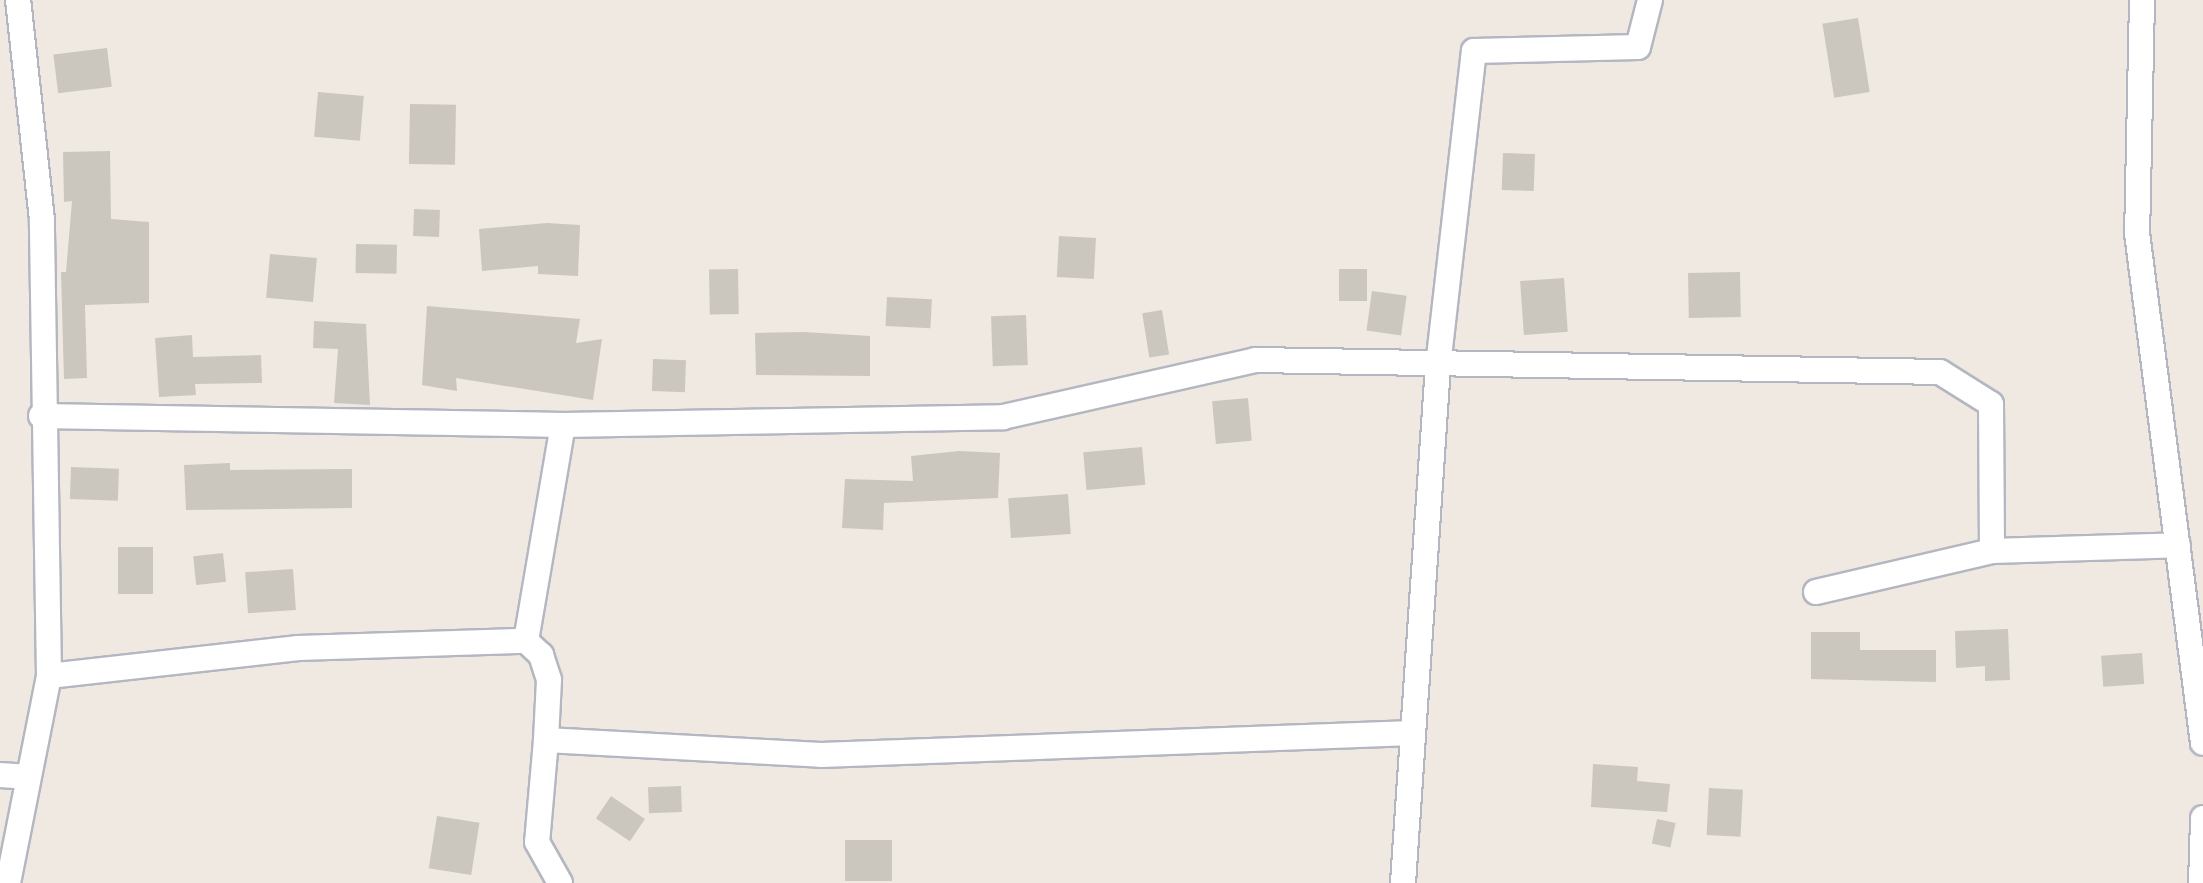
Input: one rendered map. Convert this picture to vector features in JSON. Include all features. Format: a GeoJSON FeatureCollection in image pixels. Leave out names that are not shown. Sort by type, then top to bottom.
{"type":"FeatureCollection","features":[{"type":"Feature","properties":{"kind":"street"},"geometry":{"type":"LineString","coordinates":[[8,883],[26,777],[49,676],[41,416],[42,220],[12,44],[18,0]]}},
{"type":"Feature","properties":{"kind":"street"},"geometry":{"type":"LineString","coordinates":[[1403,883],[1438,366],[1474,51],[1638,47],[1650,0]]}},
{"type":"Feature","properties":{"kind":"street"},"geometry":{"type":"LineString","coordinates":[[2142,0],[2137,233],[2203,743]]}},
{"type":"Feature","properties":{"kind":"street"},"geometry":{"type":"LineString","coordinates":[[41,416],[563,425],[1003,417],[1255,360],[1438,366],[1940,372],[1992,404],[1992,551]]}},
{"type":"Feature","properties":{"kind":"street"},"geometry":{"type":"LineString","coordinates":[[526,641],[563,425]]}},
{"type":"Feature","properties":{"kind":"street"},"geometry":{"type":"LineString","coordinates":[[1816,592],[1992,551],[2178,545]]}},
{"type":"Feature","properties":{"kind":"street"},"geometry":{"type":"LineString","coordinates":[[49,676],[298,648],[526,641],[541,655],[549,680],[537,842],[560,883]]}},
{"type":"Feature","properties":{"kind":"street"},"geometry":{"type":"LineString","coordinates":[[546,740],[821,755],[1413,733]]}},
{"type":"Feature","properties":{"kind":"street"},"geometry":{"type":"LineString","coordinates":[[0,775],[26,777]]}},
{"type":"Feature","properties":{"kind":"street"},"geometry":{"type":"LineString","coordinates":[[2201,883],[2203,818]]}},
{"type":"Feature","properties":{"kind":"building"},"geometry":{"type":"Polygon","coordinates":[[[1858,18],[1870,92],[1834,98],[1822,24],[1858,18]]]}},
{"type":"Feature","properties":{"kind":"building"},"geometry":{"type":"Polygon","coordinates":[[[107,48],[112,87],[58,93],[53,55],[107,48]]]}},
{"type":"Feature","properties":{"kind":"building"},"geometry":{"type":"Polygon","coordinates":[[[318,92],[364,96],[360,141],[314,137],[318,92]]]}},
{"type":"Feature","properties":{"kind":"building"},"geometry":{"type":"Polygon","coordinates":[[[410,104],[456,105],[455,165],[409,164],[410,104]]]}},
{"type":"Feature","properties":{"kind":"building"},"geometry":{"type":"Polygon","coordinates":[[[110,151],[111,219],[149,222],[149,303],[85,305],[87,378],[64,379],[61,272],[66,272],[72,201],[64,202],[63,152],[110,151]]]}},
{"type":"Feature","properties":{"kind":"building"},"geometry":{"type":"Polygon","coordinates":[[[1503,153],[1535,154],[1534,191],[1502,190],[1503,153]]]}},
{"type":"Feature","properties":{"kind":"building"},"geometry":{"type":"Polygon","coordinates":[[[414,209],[440,210],[439,237],[413,236],[414,209]]]}},
{"type":"Feature","properties":{"kind":"building"},"geometry":{"type":"Polygon","coordinates":[[[547,223],[580,225],[578,276],[538,274],[538,266],[482,271],[479,229],[547,223]]]}},
{"type":"Feature","properties":{"kind":"building"},"geometry":{"type":"Polygon","coordinates":[[[1059,236],[1096,238],[1094,279],[1057,277],[1059,236]]]}},
{"type":"Feature","properties":{"kind":"building"},"geometry":{"type":"Polygon","coordinates":[[[356,244],[397,245],[396,274],[355,273],[356,244]]]}},
{"type":"Feature","properties":{"kind":"building"},"geometry":{"type":"Polygon","coordinates":[[[270,254],[317,258],[313,302],[266,298],[270,254]]]}},
{"type":"Feature","properties":{"kind":"building"},"geometry":{"type":"Polygon","coordinates":[[[738,269],[739,314],[710,314],[709,270],[738,269]]]}},
{"type":"Feature","properties":{"kind":"building"},"geometry":{"type":"Polygon","coordinates":[[[1339,269],[1367,269],[1367,301],[1339,301],[1339,269]]]}},
{"type":"Feature","properties":{"kind":"building"},"geometry":{"type":"Polygon","coordinates":[[[1740,272],[1741,317],[1689,318],[1688,273],[1740,272]]]}},
{"type":"Feature","properties":{"kind":"building"},"geometry":{"type":"Polygon","coordinates":[[[1564,278],[1568,332],[1524,335],[1520,281],[1564,278]]]}},
{"type":"Feature","properties":{"kind":"building"},"geometry":{"type":"Polygon","coordinates":[[[1372,291],[1407,296],[1401,335],[1366,331],[1372,291]]]}},
{"type":"Feature","properties":{"kind":"building"},"geometry":{"type":"Polygon","coordinates":[[[887,297],[932,299],[930,328],[885,326],[887,297]]]}},
{"type":"Feature","properties":{"kind":"building"},"geometry":{"type":"Polygon","coordinates":[[[427,306],[580,319],[576,343],[602,339],[593,400],[456,378],[457,391],[422,385],[427,306]]]}},
{"type":"Feature","properties":{"kind":"building"},"geometry":{"type":"Polygon","coordinates":[[[1162,310],[1169,354],[1149,358],[1142,313],[1162,310]]]}},
{"type":"Feature","properties":{"kind":"building"},"geometry":{"type":"Polygon","coordinates":[[[1026,315],[1028,365],[993,366],[991,316],[1026,315]]]}},
{"type":"Feature","properties":{"kind":"building"},"geometry":{"type":"Polygon","coordinates":[[[314,321],[366,324],[370,405],[334,403],[338,349],[313,348],[314,321]]]}},
{"type":"Feature","properties":{"kind":"building"},"geometry":{"type":"Polygon","coordinates":[[[804,332],[870,336],[870,376],[756,375],[755,333],[804,332]]]}},
{"type":"Feature","properties":{"kind":"building"},"geometry":{"type":"Polygon","coordinates":[[[192,335],[193,357],[261,355],[262,383],[195,384],[196,395],[159,397],[155,338],[192,335]]]}},
{"type":"Feature","properties":{"kind":"building"},"geometry":{"type":"Polygon","coordinates":[[[653,359],[686,360],[685,392],[652,391],[653,359]]]}},
{"type":"Feature","properties":{"kind":"building"},"geometry":{"type":"Polygon","coordinates":[[[1248,398],[1252,441],[1216,444],[1212,401],[1248,398]]]}},
{"type":"Feature","properties":{"kind":"building"},"geometry":{"type":"Polygon","coordinates":[[[1142,447],[1145,485],[1087,490],[1083,452],[1142,447]]]}},
{"type":"Feature","properties":{"kind":"building"},"geometry":{"type":"Polygon","coordinates":[[[959,451],[1000,453],[998,498],[884,503],[883,530],[842,528],[845,479],[913,481],[911,456],[959,451]]]}},
{"type":"Feature","properties":{"kind":"building"},"geometry":{"type":"Polygon","coordinates":[[[230,463],[230,470],[352,469],[352,508],[186,510],[184,465],[230,463]]]}},
{"type":"Feature","properties":{"kind":"building"},"geometry":{"type":"Polygon","coordinates":[[[71,467],[119,469],[118,501],[70,499],[71,467]]]}},
{"type":"Feature","properties":{"kind":"building"},"geometry":{"type":"Polygon","coordinates":[[[1068,494],[1071,534],[1011,538],[1008,498],[1068,494]]]}},
{"type":"Feature","properties":{"kind":"building"},"geometry":{"type":"Polygon","coordinates":[[[118,547],[153,547],[153,594],[118,594],[118,547]]]}},
{"type":"Feature","properties":{"kind":"building"},"geometry":{"type":"Polygon","coordinates":[[[223,553],[226,582],[196,585],[193,556],[223,553]]]}},
{"type":"Feature","properties":{"kind":"building"},"geometry":{"type":"Polygon","coordinates":[[[293,569],[296,610],[248,613],[245,572],[293,569]]]}},
{"type":"Feature","properties":{"kind":"building"},"geometry":{"type":"Polygon","coordinates":[[[2008,629],[2010,680],[1985,681],[1985,666],[1956,668],[1955,631],[2008,629]]]}},
{"type":"Feature","properties":{"kind":"building"},"geometry":{"type":"Polygon","coordinates":[[[1811,632],[1860,632],[1860,650],[1936,650],[1936,682],[1811,679],[1811,632]]]}},
{"type":"Feature","properties":{"kind":"building"},"geometry":{"type":"Polygon","coordinates":[[[2142,653],[2144,684],[2103,687],[2101,656],[2142,653]]]}},
{"type":"Feature","properties":{"kind":"building"},"geometry":{"type":"Polygon","coordinates":[[[1593,764],[1638,767],[1637,781],[1670,784],[1667,812],[1591,807],[1593,764]]]}},
{"type":"Feature","properties":{"kind":"building"},"geometry":{"type":"Polygon","coordinates":[[[681,786],[682,812],[649,813],[648,787],[681,786]]]}},
{"type":"Feature","properties":{"kind":"building"},"geometry":{"type":"Polygon","coordinates":[[[1709,788],[1743,790],[1740,837],[1707,835],[1709,788]]]}},
{"type":"Feature","properties":{"kind":"building"},"geometry":{"type":"Polygon","coordinates":[[[611,796],[645,819],[630,841],[596,818],[611,796]]]}},
{"type":"Feature","properties":{"kind":"building"},"geometry":{"type":"Polygon","coordinates":[[[437,816],[479,823],[471,875],[429,868],[437,816]]]}},
{"type":"Feature","properties":{"kind":"building"},"geometry":{"type":"Polygon","coordinates":[[[1657,819],[1676,823],[1670,847],[1652,843],[1657,819]]]}},
{"type":"Feature","properties":{"kind":"building"},"geometry":{"type":"Polygon","coordinates":[[[845,840],[892,840],[892,881],[845,881],[845,840]]]}}]}
